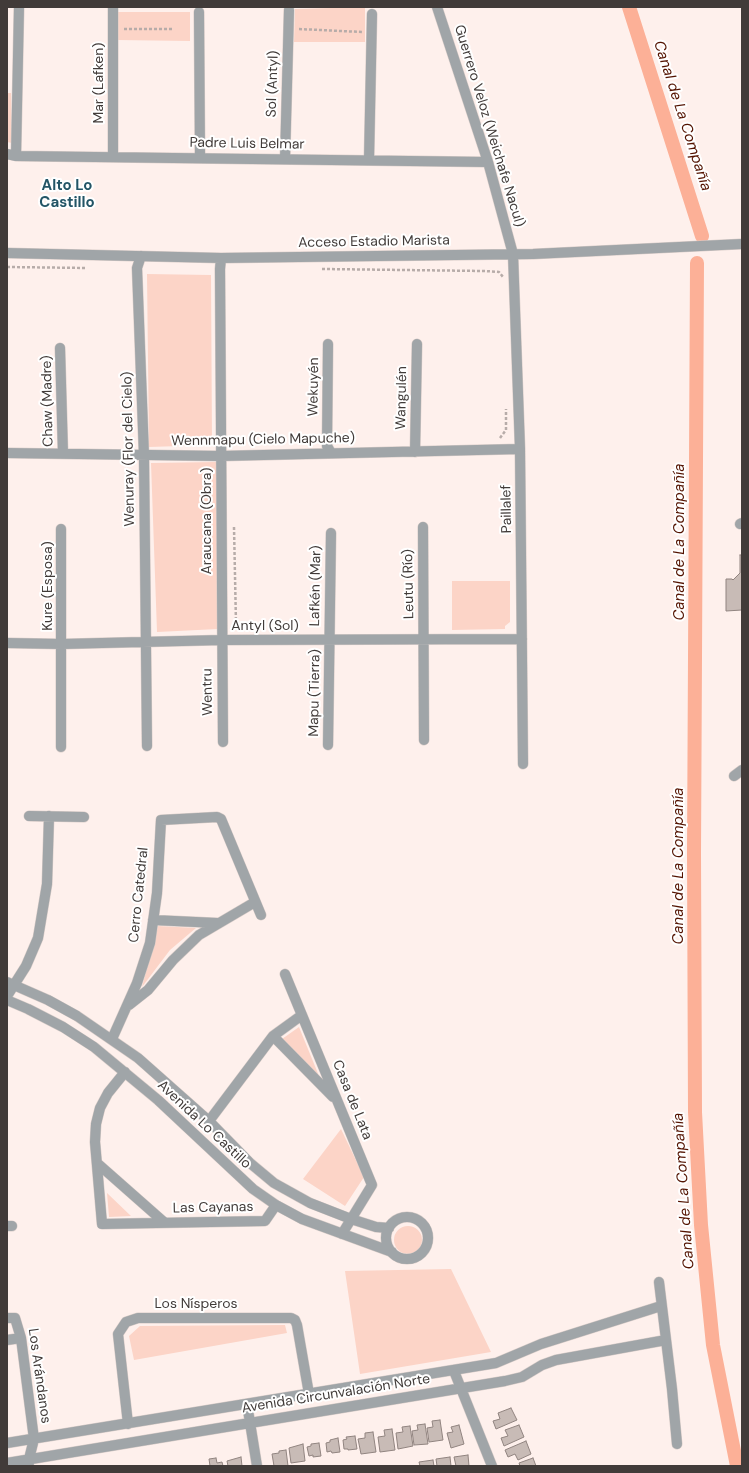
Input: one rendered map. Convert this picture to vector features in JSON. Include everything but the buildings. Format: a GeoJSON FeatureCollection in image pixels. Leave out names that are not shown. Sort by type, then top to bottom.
{"type":"FeatureCollection","features":[{"type":"Feature","properties":{"kind":"street"},"geometry":{"type":"LineString","coordinates":[[12,155],[19,7]]}},
{"type":"Feature","properties":{"kind":"street","name":"Guerrero Veloz (Weichafe Nacul)"},"geometry":{"type":"LineString","coordinates":[[437,7],[488,162],[513,254]]}},
{"type":"Feature","properties":{"kind":"street","name":"Mar (Lafken)"},"geometry":{"type":"LineString","coordinates":[[113,8],[113,157]]}},
{"type":"Feature","properties":{"kind":"street","name":"Sol (Antyl)"},"geometry":{"type":"LineString","coordinates":[[285,159],[289,10]]}},
{"type":"Feature","properties":{"kind":"street"},"geometry":{"type":"LineString","coordinates":[[199,12],[200,158]]}},
{"type":"Feature","properties":{"kind":"street"},"geometry":{"type":"LineString","coordinates":[[368,160],[372,14]]}},
{"type":"Feature","properties":{"kind":"street","name":"Padre Luis Belmar"},"geometry":{"type":"LineString","coordinates":[[12,155],[488,162]]}},
{"type":"Feature","properties":{"kind":"street","name":"Acceso Estadio Marista"},"geometry":{"type":"LineString","coordinates":[[7,253],[221,258],[513,254],[742,244]]}},
{"type":"Feature","properties":{"kind":"street","name":"Paillalef"},"geometry":{"type":"LineString","coordinates":[[513,254],[520,449],[524,764]]}},
{"type":"Feature","properties":{"kind":"street","name":"Wenuray (Flor del Cielo)"},"geometry":{"type":"LineString","coordinates":[[141,256],[137,268],[144,456],[147,746]]}},
{"type":"Feature","properties":{"kind":"street","name":"Araucana (Obra)"},"geometry":{"type":"LineString","coordinates":[[221,258],[222,640]]}},
{"type":"Feature","properties":{"kind":"street","name":"Wekuyén"},"geometry":{"type":"LineString","coordinates":[[328,344],[327,446],[331,453]]}},
{"type":"Feature","properties":{"kind":"street","name":"Wangulén"},"geometry":{"type":"LineString","coordinates":[[415,452],[418,344]]}},
{"type":"Feature","properties":{"kind":"street","name":"Chaw (Madre)"},"geometry":{"type":"LineString","coordinates":[[60,348],[63,454]]}},
{"type":"Feature","properties":{"kind":"street","name":"Wennmapu (Cielo Mapuche)"},"geometry":{"type":"LineString","coordinates":[[7,453],[221,456],[520,449]]}},
{"type":"Feature","properties":{"kind":"street","name":"Leutu (Río)"},"geometry":{"type":"LineString","coordinates":[[423,527],[424,740]]}},
{"type":"Feature","properties":{"kind":"street","name":"Kure (Esposa)"},"geometry":{"type":"LineString","coordinates":[[61,529],[61,747]]}},
{"type":"Feature","properties":{"kind":"street","name":"Lafkén (Mar)"},"geometry":{"type":"LineString","coordinates":[[330,640],[331,533]]}},
{"type":"Feature","properties":{"kind":"street","name":"Antyl (Sol)"},"geometry":{"type":"LineString","coordinates":[[7,643],[62,644],[222,640],[522,639]]}},
{"type":"Feature","properties":{"kind":"street","name":"Wentru"},"geometry":{"type":"LineString","coordinates":[[222,640],[223,742]]}},
{"type":"Feature","properties":{"kind":"street","name":"Mapu (Tierra)"},"geometry":{"type":"LineString","coordinates":[[328,745],[330,640]]}},
{"type":"Feature","properties":{"kind":"street"},"geometry":{"type":"LineString","coordinates":[[29,816],[84,817]]}},
{"type":"Feature","properties":{"kind":"street"},"geometry":{"type":"LineString","coordinates":[[9,991],[26,966],[38,938],[47,884],[49,816]]}},
{"type":"Feature","properties":{"kind":"street","name":"Cerro Catedral"},"geometry":{"type":"LineString","coordinates":[[112,1039],[129,1005],[150,943],[157,893],[160,821],[217,817],[221,819],[255,902]]}},
{"type":"Feature","properties":{"kind":"street"},"geometry":{"type":"LineString","coordinates":[[129,1005],[148,990],[186,946],[199,935],[255,902],[261,916]]}},
{"type":"Feature","properties":{"kind":"street"},"geometry":{"type":"LineString","coordinates":[[153,920],[218,923]]}},
{"type":"Feature","properties":{"kind":"street","name":"Casa de Lata"},"geometry":{"type":"LineString","coordinates":[[285,974],[372,1185],[342,1234]]}},
{"type":"Feature","properties":{"kind":"street","name":"Avenida Lo Castillo"},"geometry":{"type":"LineString","coordinates":[[9,991],[48,1000],[71,1012],[112,1039],[138,1058],[250,1163],[274,1183],[310,1203],[376,1227],[389,1228],[394,1222],[400,1219],[407,1217],[414,1218],[425,1226],[428,1233],[427,1246],[417,1257],[404,1259],[392,1252],[302,1218],[276,1205],[252,1188],[158,1100],[94,1047],[63,1027],[28,1009],[9,991]]}},
{"type":"Feature","properties":{"kind":"street"},"geometry":{"type":"LineString","coordinates":[[208,1122],[273,1036],[302,1015]]}},
{"type":"Feature","properties":{"kind":"street"},"geometry":{"type":"LineString","coordinates":[[273,1036],[337,1101]]}},
{"type":"Feature","properties":{"kind":"street","name":"Las Cayanas"},"geometry":{"type":"LineString","coordinates":[[125,1072],[108,1093],[100,1108],[96,1124],[95,1142],[102,1224],[265,1221],[276,1205]]}},
{"type":"Feature","properties":{"kind":"street","name":"Las Cayanas"},"geometry":{"type":"LineString","coordinates":[[97,1163],[165,1223]]}},
{"type":"Feature","properties":{"kind":"street"},"geometry":{"type":"LineString","coordinates":[[389,1228],[387,1240],[392,1252]]}},
{"type":"Feature","properties":{"kind":"street"},"geometry":{"type":"LineString","coordinates":[[659,1282],[677,1444]]}},
{"type":"Feature","properties":{"kind":"street","name":"Avenida Circunvalación Norte"},"geometry":{"type":"LineString","coordinates":[[7,1444],[496,1363],[541,1344],[661,1306]]}},
{"type":"Feature","properties":{"kind":"street","name":"Los Arándanos"},"geometry":{"type":"LineString","coordinates":[[11,1318],[21,1338],[34,1439]]}},
{"type":"Feature","properties":{"kind":"street","name":"Los Nísperos"},"geometry":{"type":"LineString","coordinates":[[128,1424],[118,1334],[126,1322],[138,1318],[291,1318],[295,1320],[297,1325],[309,1394]]}},
{"type":"Feature","properties":{"kind":"street"},"geometry":{"type":"LineString","coordinates":[[7,1340],[21,1338]]}},
{"type":"Feature","properties":{"kind":"street","name":"Avenida Circunvalación Norte"},"geometry":{"type":"LineString","coordinates":[[7,1463],[29,1463],[250,1423],[505,1381],[522,1377],[542,1365],[556,1360],[666,1340]]}},
{"type":"Feature","properties":{"kind":"street"},"geometry":{"type":"LineString","coordinates":[[454,1371],[492,1466]]}},
{"type":"Feature","properties":{"kind":"street"},"geometry":{"type":"LineString","coordinates":[[247,1404],[257,1466]]}},
{"type":"Feature","properties":{"kind":"street"},"geometry":{"type":"LineString","coordinates":[[29,1463],[34,1439]]}},
{"type":"Feature","properties":{"kind":"path"},"geometry":{"type":"LineString","coordinates":[[113,29],[174,30]]}},
{"type":"Feature","properties":{"kind":"path"},"geometry":{"type":"LineString","coordinates":[[288,29],[372,32]]}},
{"type":"Feature","properties":{"kind":"path"},"geometry":{"type":"LineString","coordinates":[[318,269],[496,271],[503,276],[505,281]]}},
{"type":"Feature","properties":{"kind":"path"},"geometry":{"type":"LineString","coordinates":[[495,442],[500,439],[506,430],[506,408]]}},
{"type":"Feature","properties":{"kind":"path"},"geometry":{"type":"LineString","coordinates":[[236,624],[236,640]]}},
{"type":"Feature","properties":{"kind":"shaded area"},"geometry":{"type":"Polygon","coordinates":[[[365,7],[365,42],[294,42],[295,9],[365,7]]]}},
{"type":"Feature","properties":{"kind":"shaded area"},"geometry":{"type":"Polygon","coordinates":[[[118,12],[190,12],[190,41],[117,40],[118,12]]]}},
{"type":"Feature","properties":{"kind":"shaded area"},"geometry":{"type":"Polygon","coordinates":[[[7,93],[11,93],[12,143],[7,142],[7,93]]]}},
{"type":"Feature","properties":{"kind":"shaded area"},"geometry":{"type":"Polygon","coordinates":[[[147,274],[211,275],[212,445],[149,447],[147,274]]]}},
{"type":"Feature","properties":{"kind":"shaded area"},"geometry":{"type":"Polygon","coordinates":[[[216,462],[218,629],[157,632],[151,463],[216,462]]]}},
{"type":"Feature","properties":{"kind":"shaded area"},"geometry":{"type":"Polygon","coordinates":[[[452,581],[510,581],[510,622],[505,626],[505,629],[452,630],[452,581]]]}},
{"type":"Feature","properties":{"kind":"shaded area"},"geometry":{"type":"Polygon","coordinates":[[[158,926],[196,928],[170,950],[142,987],[158,926]]]}},
{"type":"Feature","properties":{"kind":"shaded area"},"geometry":{"type":"Polygon","coordinates":[[[299,1027],[319,1076],[282,1039],[299,1027]]]}},
{"type":"Feature","properties":{"kind":"shaded area"},"geometry":{"type":"Polygon","coordinates":[[[341,1129],[364,1177],[345,1206],[303,1179],[341,1129]]]}},
{"type":"Feature","properties":{"kind":"shaded area"},"geometry":{"type":"Polygon","coordinates":[[[107,1193],[131,1216],[109,1217],[107,1193]]]}},
{"type":"Feature","properties":{"kind":"shaded area"},"geometry":{"type":"Polygon","coordinates":[[[408,1226],[418,1230],[422,1240],[418,1250],[408,1254],[398,1250],[394,1240],[398,1230],[408,1226]]]}},
{"type":"Feature","properties":{"kind":"shaded area"},"geometry":{"type":"Polygon","coordinates":[[[451,1269],[491,1352],[360,1374],[345,1271],[451,1269]]]}},
{"type":"Feature","properties":{"kind":"shaded area"},"geometry":{"type":"Polygon","coordinates":[[[285,1325],[287,1333],[134,1360],[129,1336],[140,1326],[285,1325]]]}},
{"type":"Feature","properties":{"kind":"waterway","name":"Canal de La Compañía"},"geometry":{"type":"LineString","coordinates":[[629,7],[702,236]]}},
{"type":"Feature","properties":{"kind":"waterway","name":"Canal de La Compañía"},"geometry":{"type":"LineString","coordinates":[[697,263],[694,853],[695,1112],[701,1225],[713,1345],[737,1466]]}},
{"type":"Feature","properties":{"kind":"district","name":"Alto Lo Castillo"},"geometry":{"type":"Point","coordinates":[67,194]}}]}
